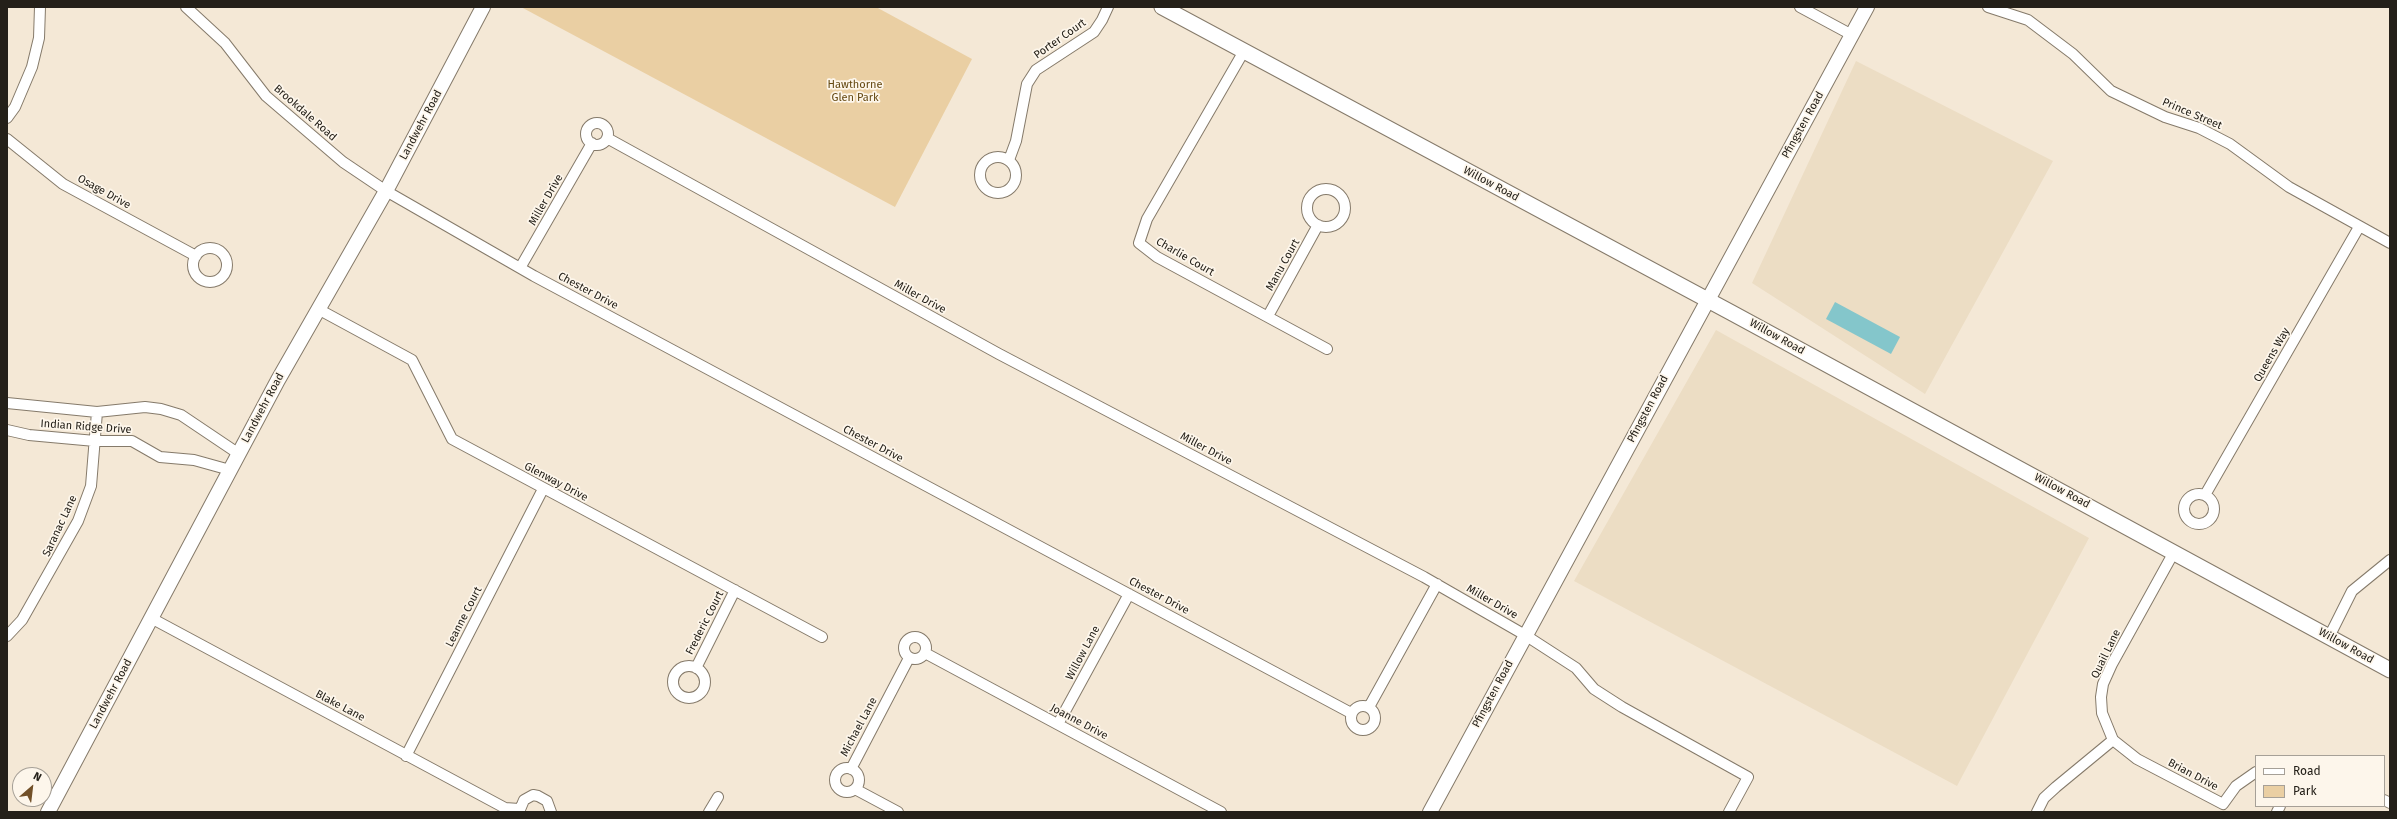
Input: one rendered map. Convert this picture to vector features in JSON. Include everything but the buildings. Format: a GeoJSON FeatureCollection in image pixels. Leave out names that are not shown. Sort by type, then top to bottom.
{"type":"FeatureCollection","features":[{"type":"Feature","properties":{"kind":"main road","name":"Landwehr Road"},"geometry":{"type":"LineString","coordinates":[[48,812],[230,470],[318,309],[386,191],[483,7]]}},
{"type":"Feature","properties":{"kind":"main road","name":"Willow Road"},"geometry":{"type":"LineString","coordinates":[[1162,7],[2174,552],[2390,670]]}},
{"type":"Feature","properties":{"kind":"main road","name":"Pfingsten Road"},"geometry":{"type":"LineString","coordinates":[[1430,812],[1867,7]]}},
{"type":"Feature","properties":{"kind":"street"},"geometry":{"type":"LineString","coordinates":[[7,118],[15,107],[32,67],[39,38],[40,7]]}},
{"type":"Feature","properties":{"kind":"street","name":"Brookdale Road"},"geometry":{"type":"LineString","coordinates":[[186,7],[225,43],[266,96],[343,162],[386,191]]}},
{"type":"Feature","properties":{"kind":"street","name":"Porter Court"},"geometry":{"type":"LineString","coordinates":[[1009,160],[1016,141],[1027,84],[1036,70],[1094,32],[1108,7]]}},
{"type":"Feature","properties":{"kind":"street"},"geometry":{"type":"LineString","coordinates":[[1800,7],[1852,35]]}},
{"type":"Feature","properties":{"kind":"street","name":"Prince Street"},"geometry":{"type":"LineString","coordinates":[[1988,7],[2028,20],[2073,54],[2111,91],[2165,116],[2199,128],[2230,144],[2289,187],[2390,243]]}},
{"type":"Feature","properties":{"kind":"street","name":"Charlie Court"},"geometry":{"type":"LineString","coordinates":[[1244,51],[1147,219],[1139,243],[1157,256],[1327,349]]}},
{"type":"Feature","properties":{"kind":"street"},"geometry":{"type":"LineString","coordinates":[[593,123],[604,124],[608,131],[607,138],[602,144],[592,144],[587,138],[586,131],[593,123]]}},
{"type":"Feature","properties":{"kind":"street","name":"Miller Drive"},"geometry":{"type":"LineString","coordinates":[[607,138],[999,354],[1437,584],[1526,635],[1576,668],[1594,689],[1622,707],[1748,777],[1729,812]]}},
{"type":"Feature","properties":{"kind":"street","name":"Osage Drive"},"geometry":{"type":"LineString","coordinates":[[7,139],[63,184],[196,256]]}},
{"type":"Feature","properties":{"kind":"street","name":"Miller Drive"},"geometry":{"type":"LineString","coordinates":[[520,268],[592,144]]}},
{"type":"Feature","properties":{"kind":"street","name":"Chester Drive"},"geometry":{"type":"LineString","coordinates":[[386,191],[520,268],[1352,713]]}},
{"type":"Feature","properties":{"kind":"street","name":"Manu Court"},"geometry":{"type":"LineString","coordinates":[[1268,316],[1318,225]]}},
{"type":"Feature","properties":{"kind":"street","name":"Queens Way"},"geometry":{"type":"LineString","coordinates":[[2205,495],[2359,227]]}},
{"type":"Feature","properties":{"kind":"street","name":"Glenway Drive"},"geometry":{"type":"LineString","coordinates":[[318,309],[412,360],[452,439],[822,637]]}},
{"type":"Feature","properties":{"kind":"street","name":"Indian Ridge Drive"},"geometry":{"type":"LineString","coordinates":[[7,403],[97,412],[145,407],[161,409],[181,416],[239,454]]}},
{"type":"Feature","properties":{"kind":"street","name":"Saranac Lane"},"geometry":{"type":"LineString","coordinates":[[7,636],[22,620],[54,566],[78,521],[91,486],[97,412]]}},
{"type":"Feature","properties":{"kind":"street","name":"Indian Ridge Drive"},"geometry":{"type":"LineString","coordinates":[[7,430],[29,435],[95,441],[132,441],[160,457],[194,460],[230,470]]}},
{"type":"Feature","properties":{"kind":"street","name":"Leanne Court"},"geometry":{"type":"LineString","coordinates":[[406,756],[543,489]]}},
{"type":"Feature","properties":{"kind":"street","name":"Quail Lane"},"geometry":{"type":"LineString","coordinates":[[2113,740],[2102,713],[2101,697],[2103,684],[2112,664],[2174,552]]}},
{"type":"Feature","properties":{"kind":"street"},"geometry":{"type":"LineString","coordinates":[[2329,637],[2352,591],[2390,560]]}},
{"type":"Feature","properties":{"kind":"street"},"geometry":{"type":"LineString","coordinates":[[1369,707],[1437,584]]}},
{"type":"Feature","properties":{"kind":"street","name":"Frederic Court"},"geometry":{"type":"LineString","coordinates":[[696,668],[735,590]]}},
{"type":"Feature","properties":{"kind":"street","name":"Willow Lane"},"geometry":{"type":"LineString","coordinates":[[1058,724],[1129,594]]}},
{"type":"Feature","properties":{"kind":"street","name":"Blake Lane"},"geometry":{"type":"LineString","coordinates":[[151,618],[505,808],[519,811]]}},
{"type":"Feature","properties":{"kind":"street"},"geometry":{"type":"LineString","coordinates":[[912,637],[922,640],[926,646],[925,653],[916,660],[909,658],[904,653],[904,645],[912,637]]}},
{"type":"Feature","properties":{"kind":"street","name":"Joanne Drive"},"geometry":{"type":"LineString","coordinates":[[925,653],[1221,812]]}},
{"type":"Feature","properties":{"kind":"street","name":"Michael Lane"},"geometry":{"type":"LineString","coordinates":[[851,769],[909,658]]}},
{"type":"Feature","properties":{"kind":"street"},"geometry":{"type":"LineString","coordinates":[[1359,706],[1369,707],[1375,716],[1374,724],[1369,729],[1361,730],[1355,727],[1351,721],[1352,713],[1359,706]]}},
{"type":"Feature","properties":{"kind":"street"},"geometry":{"type":"LineString","coordinates":[[2037,812],[2044,798],[2113,740]]}},
{"type":"Feature","properties":{"kind":"street","name":"Brian Drive"},"geometry":{"type":"LineString","coordinates":[[2113,740],[2137,760],[2222,808],[2236,786],[2255,773]]}},
{"type":"Feature","properties":{"kind":"street"},"geometry":{"type":"LineString","coordinates":[[851,769],[859,778],[855,789],[848,792],[841,790],[835,780],[840,770],[851,769]]}},
{"type":"Feature","properties":{"kind":"street"},"geometry":{"type":"LineString","coordinates":[[855,789],[898,812]]}},
{"type":"Feature","properties":{"kind":"street"},"geometry":{"type":"LineString","coordinates":[[519,811],[524,800],[538,796],[547,801],[551,812]]}},
{"type":"Feature","properties":{"kind":"street"},"geometry":{"type":"LineString","coordinates":[[709,812],[718,797]]}},
{"type":"Feature","properties":{"kind":"shaded area"},"geometry":{"type":"Polygon","coordinates":[[[1856,61],[2053,161],[1925,394],[1752,283],[1856,61]]]}},
{"type":"Feature","properties":{"kind":"shaded area"},"geometry":{"type":"Polygon","coordinates":[[[1716,330],[2089,538],[1957,786],[1574,581],[1716,330]]]}},
{"type":"Feature","properties":{"kind":"green space","name":"Hawthorne Glen Park"},"geometry":{"type":"Polygon","coordinates":[[[521,7],[876,7],[972,59],[895,207],[521,7]]]}},
{"type":"Feature","properties":{"kind":"water"},"geometry":{"type":"Polygon","coordinates":[[[1835,302],[1900,337],[1891,354],[1826,319],[1835,302]]]}}]}
